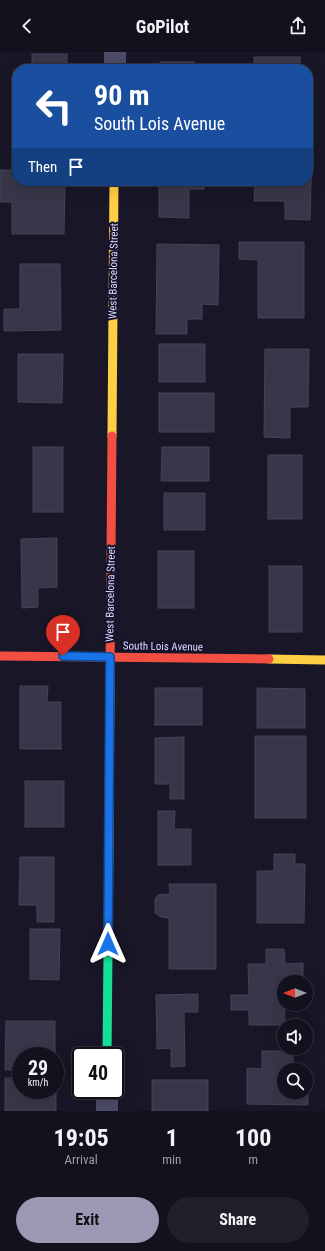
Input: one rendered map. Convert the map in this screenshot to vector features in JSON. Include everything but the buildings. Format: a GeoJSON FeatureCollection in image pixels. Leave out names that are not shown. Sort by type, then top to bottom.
{"type":"FeatureCollection","features":[{"type":"Feature","properties":{"kind":"street"},"geometry":{"type":"LineString","coordinates":[[115,52],[115,64]]}},
{"type":"Feature","properties":{"kind":"street","name":"West Barcelona Street"},"geometry":{"type":"LineString","coordinates":[[107,1047],[114,186]]}},
{"type":"Feature","properties":{"kind":"street","name":"South Lois Avenue"},"geometry":{"type":"LineString","coordinates":[[0,656],[325,660]]}},
{"type":"Feature","properties":{"kind":"street"},"geometry":{"type":"LineString","coordinates":[[107,1099],[107,1111]]}},
{"type":"Feature","properties":{"kind":"traffic: fast"},"geometry":{"type":"LineString","coordinates":[[107,1047],[109,848]]}},
{"type":"Feature","properties":{"kind":"traffic: slow"},"geometry":{"type":"LineString","coordinates":[[112,436],[114,186]]}},
{"type":"Feature","properties":{"kind":"traffic: slow"},"geometry":{"type":"LineString","coordinates":[[269,659],[325,660]]}},
{"type":"Feature","properties":{"kind":"traffic: slow"},"geometry":{"type":"LineString","coordinates":[[109,848],[110,672]]}},
{"type":"Feature","properties":{"kind":"traffic: jam"},"geometry":{"type":"LineString","coordinates":[[110,672],[112,436]]}},
{"type":"Feature","properties":{"kind":"traffic: jam"},"geometry":{"type":"LineString","coordinates":[[0,656],[269,659]]}},
{"type":"Feature","properties":{"kind":"route"},"geometry":{"type":"LineString","coordinates":[[63,656],[110,657],[108,944]]}}]}
